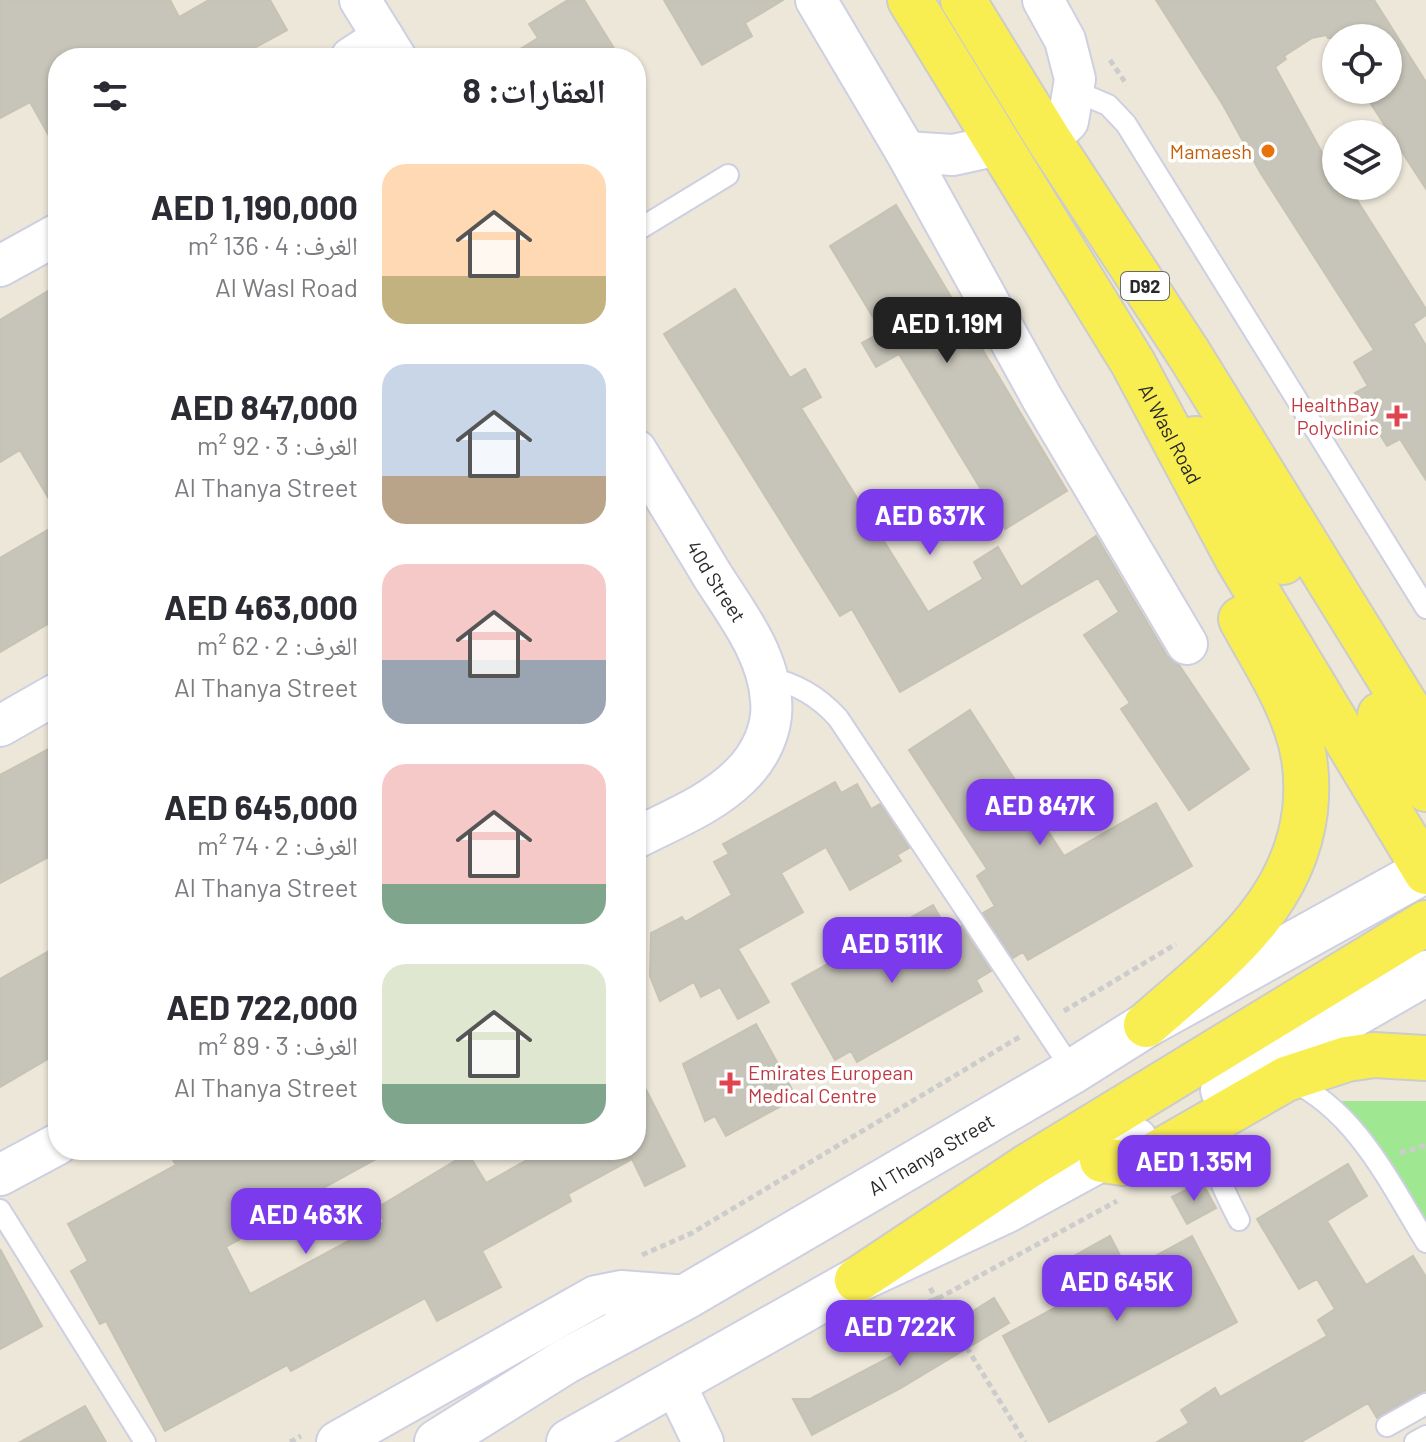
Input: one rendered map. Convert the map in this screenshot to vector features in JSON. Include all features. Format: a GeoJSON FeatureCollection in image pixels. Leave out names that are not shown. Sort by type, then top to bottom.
{"type":"FeatureCollection","features":[{"type":"Feature","properties":{"kind":"main road","name":"Al Wasl Road"},"geometry":{"type":"LineString","coordinates":[[910,0],[1133,363],[1237,558],[1426,871]]}},
{"type":"Feature","properties":{"kind":"main road","name":"D92"},"geometry":{"type":"LineString","coordinates":[[963,0],[1049,140],[1189,354],[1426,738]]}},
{"type":"Feature","properties":{"kind":"main road"},"geometry":{"type":"LineString","coordinates":[[1133,363],[1232,484],[1258,521],[1426,789]]}},
{"type":"Feature","properties":{"kind":"main road"},"geometry":{"type":"LineString","coordinates":[[1146,1025],[1259,921],[1288,874],[1303,825],[1307,777],[1303,753],[1289,708],[1234,604],[1232,588],[1237,558]]}},
{"type":"Feature","properties":{"kind":"main road"},"geometry":{"type":"LineString","coordinates":[[1326,574],[1426,679]]}},
{"type":"Feature","properties":{"kind":"main road","name":"Al Thanya Street"},"geometry":{"type":"LineString","coordinates":[[437,1442],[566,1361],[687,1296],[1073,1071],[1146,1025],[1426,871]]}},
{"type":"Feature","properties":{"kind":"main road"},"geometry":{"type":"LineString","coordinates":[[569,1442],[625,1423],[674,1382],[857,1280],[1028,1166],[1426,923]]}},
{"type":"Feature","properties":{"kind":"main road"},"geometry":{"type":"LineString","coordinates":[[857,1280],[1007,1210],[1102,1160],[1426,973]]}},
{"type":"Feature","properties":{"kind":"main road"},"geometry":{"type":"LineString","coordinates":[[1102,1160],[1123,1163],[1145,1160],[1286,1079],[1347,1059],[1374,1055],[1426,1058]]}},
{"type":"Feature","properties":{"kind":"street"},"geometry":{"type":"LineString","coordinates":[[360,0],[381,48]]}},
{"type":"Feature","properties":{"kind":"street"},"geometry":{"type":"LineString","coordinates":[[816,0],[906,152],[1043,400],[1187,644]]}},
{"type":"Feature","properties":{"kind":"street"},"geometry":{"type":"LineString","coordinates":[[1043,0],[1068,48],[1075,79],[1068,121],[1049,140]]}},
{"type":"Feature","properties":{"kind":"street"},"geometry":{"type":"LineString","coordinates":[[906,152],[953,155],[999,145]]}},
{"type":"Feature","properties":{"kind":"street"},"geometry":{"type":"LineString","coordinates":[[0,266],[48,240]]}},
{"type":"Feature","properties":{"kind":"street","name":"40d Street"},"geometry":{"type":"LineString","coordinates":[[646,466],[753,641],[772,700],[771,723],[759,751],[741,775],[719,794],[646,833]]}},
{"type":"Feature","properties":{"kind":"street"},"geometry":{"type":"LineString","coordinates":[[0,726],[48,699]]}},
{"type":"Feature","properties":{"kind":"street"},"geometry":{"type":"LineString","coordinates":[[0,1175],[48,1149]]}},
{"type":"Feature","properties":{"kind":"street"},"geometry":{"type":"LineString","coordinates":[[321,1438],[596,1296],[621,1291],[687,1296]]}},
{"type":"Feature","properties":{"kind":"street"},"geometry":{"type":"LineString","coordinates":[[674,1382],[703,1442]]}},
{"type":"Feature","properties":{"kind":"lane"},"geometry":{"type":"LineString","coordinates":[[1075,91],[1108,105],[1126,124],[1426,608]]}},
{"type":"Feature","properties":{"kind":"lane"},"geometry":{"type":"LineString","coordinates":[[646,225],[728,175]]}},
{"type":"Feature","properties":{"kind":"lane"},"geometry":{"type":"LineString","coordinates":[[767,677],[789,682],[810,693],[838,718],[1073,1071]]}},
{"type":"Feature","properties":{"kind":"lane"},"geometry":{"type":"LineString","coordinates":[[1286,1079],[1318,1097],[1350,1124],[1426,1242]]}},
{"type":"Feature","properties":{"kind":"lane"},"geometry":{"type":"LineString","coordinates":[[1215,1120],[1214,1166],[1239,1220]]}},
{"type":"Feature","properties":{"kind":"lane"},"geometry":{"type":"LineString","coordinates":[[0,1210],[145,1442]]}},
{"type":"Feature","properties":{"kind":"lane"},"geometry":{"type":"LineString","coordinates":[[1387,1426],[1426,1404]]}},
{"type":"Feature","properties":{"kind":"lane"},"geometry":{"type":"LineString","coordinates":[[1415,1442],[1426,1436]]}},
{"type":"Feature","properties":{"kind":"path"},"geometry":{"type":"LineString","coordinates":[[635,1258],[692,1233],[1178,943]]}},
{"type":"Feature","properties":{"kind":"path"},"geometry":{"type":"LineString","coordinates":[[911,1257],[1025,1442]]}},
{"type":"Feature","properties":{"kind":"path"},"geometry":{"type":"LineString","coordinates":[[290,1442],[321,1438]]}},
{"type":"Feature","properties":{"kind":"green space"},"geometry":{"type":"Polygon","coordinates":[[[1338,1101],[1426,1101],[1426,1237],[1338,1101]]]}},
{"type":"Feature","properties":{"kind":"building"},"geometry":{"type":"Polygon","coordinates":[[[0,0],[170,0],[179,17],[209,0],[270,0],[287,30],[254,48],[48,48],[48,134],[30,102],[0,118],[0,0]]]}},
{"type":"Feature","properties":{"kind":"building"},"geometry":{"type":"Polygon","coordinates":[[[568,0],[584,0],[614,48],[522,48],[538,38],[529,24],[568,0]]]}},
{"type":"Feature","properties":{"kind":"building"},"geometry":{"type":"Polygon","coordinates":[[[664,0],[783,0],[745,23],[752,36],[702,65],[664,0]]]}},
{"type":"Feature","properties":{"kind":"building"},"geometry":{"type":"Polygon","coordinates":[[[1156,0],[1374,0],[1389,24],[1322,24],[1322,36],[1312,38],[1284,56],[1286,59],[1275,67],[1322,153],[1322,200],[1357,200],[1426,309],[1426,315],[1413,324],[1426,346],[1426,480],[1400,439],[1387,446],[1355,393],[1368,386],[1354,362],[1374,350],[1260,172],[1223,105],[1156,0]]]}},
{"type":"Feature","properties":{"kind":"building"},"geometry":{"type":"Polygon","coordinates":[[[1402,44],[1426,82],[1426,189],[1402,152],[1402,120],[1381,120],[1371,104],[1402,104],[1402,44]]]}},
{"type":"Feature","properties":{"kind":"building"},"geometry":{"type":"Polygon","coordinates":[[[896,205],[1067,491],[1005,529],[899,354],[876,367],[862,343],[882,332],[830,246],[896,205]]]}},
{"type":"Feature","properties":{"kind":"building"},"geometry":{"type":"Polygon","coordinates":[[[735,289],[790,378],[805,369],[821,397],[801,408],[928,612],[983,579],[974,562],[998,547],[1021,587],[1096,536],[1167,656],[1179,665],[1249,769],[1189,810],[1121,709],[1130,703],[1084,635],[1119,612],[1098,578],[900,692],[852,609],[840,616],[664,334],[735,289]]]}},
{"type":"Feature","properties":{"kind":"building"},"geometry":{"type":"Polygon","coordinates":[[[48,291],[48,497],[20,450],[0,462],[0,320],[48,291]]]}},
{"type":"Feature","properties":{"kind":"building"},"geometry":{"type":"Polygon","coordinates":[[[48,530],[48,624],[0,652],[0,558],[48,530]]]}},
{"type":"Feature","properties":{"kind":"building"},"geometry":{"type":"Polygon","coordinates":[[[970,710],[1064,856],[1156,803],[1192,866],[1028,960],[1023,952],[1013,958],[983,913],[995,906],[977,876],[987,869],[909,750],[970,710]]]}},
{"type":"Feature","properties":{"kind":"building"},"geometry":{"type":"Polygon","coordinates":[[[48,749],[48,857],[0,883],[0,775],[48,749]]]}},
{"type":"Feature","properties":{"kind":"building"},"geometry":{"type":"Polygon","coordinates":[[[835,782],[841,793],[857,784],[871,809],[880,804],[909,848],[897,855],[901,861],[850,890],[826,847],[781,873],[803,912],[738,949],[769,1002],[738,1019],[720,987],[701,997],[694,982],[660,1001],[650,976],[651,933],[682,917],[685,922],[732,895],[714,862],[729,854],[723,844],[835,782]]]}},
{"type":"Feature","properties":{"kind":"building"},"geometry":{"type":"Polygon","coordinates":[[[933,905],[949,933],[961,926],[991,971],[976,980],[982,991],[857,1062],[851,1051],[835,1060],[792,984],[933,905]]]}},
{"type":"Feature","properties":{"kind":"building"},"geometry":{"type":"Polygon","coordinates":[[[48,952],[48,1059],[0,1087],[0,979],[48,952]]]}},
{"type":"Feature","properties":{"kind":"building","name":"Emirates European Medical Centre"},"geometry":{"type":"Polygon","coordinates":[[[756,1024],[794,1093],[781,1100],[783,1105],[726,1136],[715,1116],[705,1121],[683,1064],[756,1024]]]}},
{"type":"Feature","properties":{"kind":"building"},"geometry":{"type":"Polygon","coordinates":[[[646,1090],[685,1166],[645,1186],[632,1160],[646,1160],[646,1090]]]}},
{"type":"Feature","properties":{"kind":"building"},"geometry":{"type":"Polygon","coordinates":[[[173,1160],[374,1160],[294,1204],[295,1208],[226,1247],[250,1294],[384,1222],[377,1208],[456,1160],[472,1160],[486,1183],[527,1160],[630,1160],[568,1194],[571,1201],[482,1251],[501,1287],[437,1321],[425,1298],[291,1371],[287,1365],[165,1431],[106,1321],[100,1324],[71,1271],[88,1261],[68,1224],[176,1165],[173,1160]]]}},
{"type":"Feature","properties":{"kind":"building"},"geometry":{"type":"Polygon","coordinates":[[[1348,1164],[1367,1196],[1327,1221],[1366,1285],[1413,1256],[1426,1277],[1426,1390],[1377,1418],[1368,1403],[1301,1442],[1157,1442],[1189,1423],[1181,1410],[1215,1388],[1220,1397],[1327,1336],[1318,1320],[1335,1309],[1317,1279],[1299,1289],[1257,1219],[1348,1164]]]}},
{"type":"Feature","properties":{"kind":"building"},"geometry":{"type":"Polygon","coordinates":[[[1202,1182],[1216,1208],[1187,1224],[1172,1197],[1202,1182]]]}},
{"type":"Feature","properties":{"kind":"building"},"geometry":{"type":"Polygon","coordinates":[[[1110,1236],[1128,1271],[1192,1236],[1237,1322],[1049,1422],[1003,1336],[1075,1297],[1058,1265],[1110,1236]]]}},
{"type":"Feature","properties":{"kind":"building"},"geometry":{"type":"Polygon","coordinates":[[[0,1249],[42,1326],[0,1349],[0,1249]]]}},
{"type":"Feature","properties":{"kind":"building"},"geometry":{"type":"Polygon","coordinates":[[[994,1298],[1009,1323],[901,1388],[812,1435],[793,1399],[810,1399],[917,1343],[915,1340],[941,1326],[943,1330],[994,1298]]]}},
{"type":"Feature","properties":{"kind":"building"},"geometry":{"type":"Polygon","coordinates":[[[85,1406],[106,1442],[20,1442],[85,1406]]]}},
{"type":"Feature","properties":{"kind":"place","name":"Mamaesh"},"geometry":{"type":"Point","coordinates":[1268,151]}},
{"type":"Feature","properties":{"kind":"place","name":"HealthBay Polyclinic"},"geometry":{"type":"Point","coordinates":[1397,416]}},
{"type":"Feature","properties":{"kind":"place","name":"Emirates European Medical Centre"},"geometry":{"type":"Point","coordinates":[730,1083]}}]}
